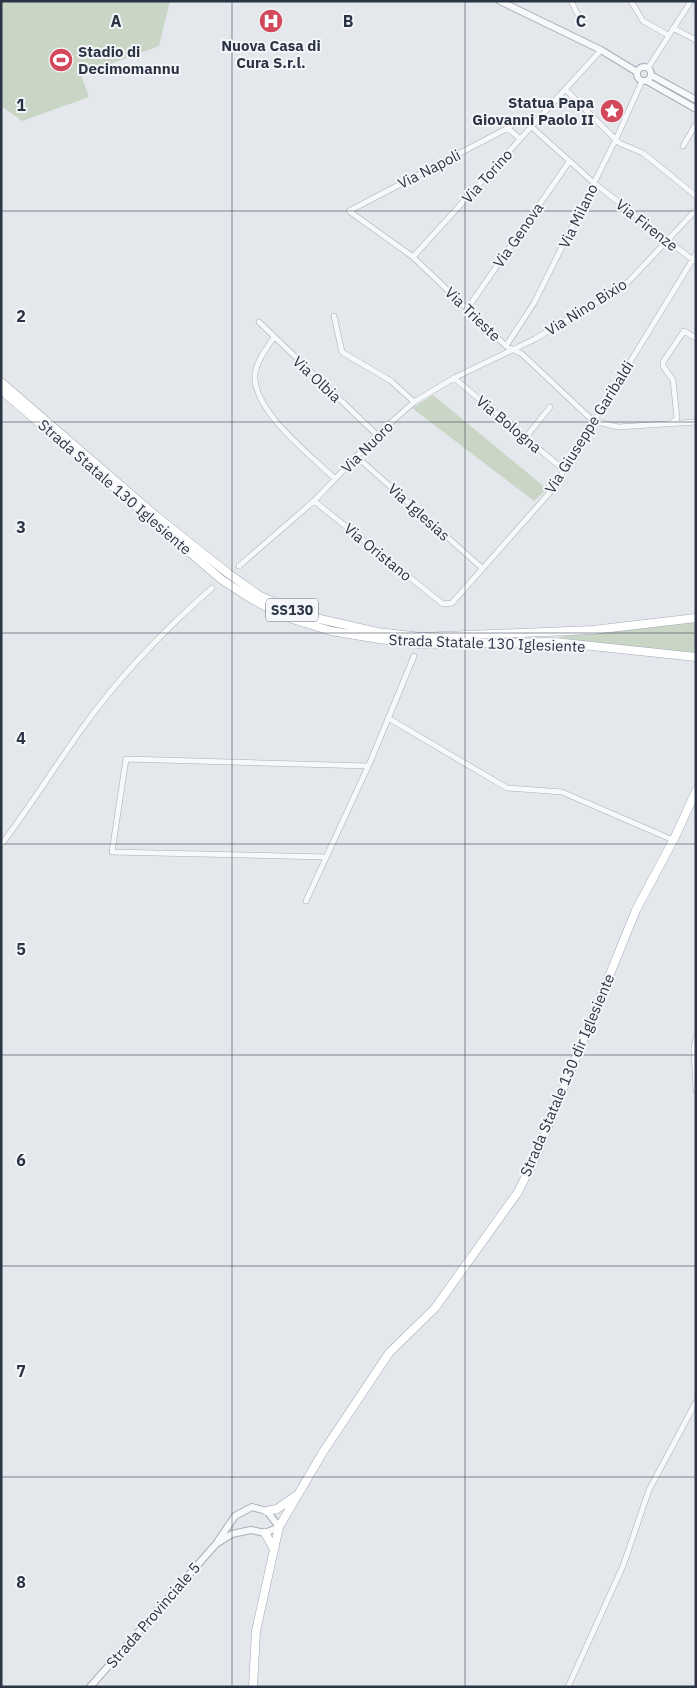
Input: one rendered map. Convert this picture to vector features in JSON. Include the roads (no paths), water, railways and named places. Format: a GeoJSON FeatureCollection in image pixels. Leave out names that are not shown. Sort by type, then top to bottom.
{"type":"FeatureCollection","features":[{"type":"Feature","properties":{"kind":"main road","name":"Strada Statale 130 Iglesiente"},"geometry":{"type":"LineString","coordinates":[[1,382],[156,516],[229,574],[260,596],[307,616],[377,632],[421,637],[549,633],[696,618]]}},
{"type":"Feature","properties":{"kind":"main road","name":"Strada Statale 130 Iglesiente"},"geometry":{"type":"LineString","coordinates":[[1,390],[222,580],[250,598],[286,617],[331,631],[420,644],[554,642],[696,657]]}},
{"type":"Feature","properties":{"kind":"main road"},"geometry":{"type":"LineString","coordinates":[[682,620],[696,612]]}},
{"type":"Feature","properties":{"kind":"main road","name":"Strada Statale 130 dir Iglesiente"},"geometry":{"type":"LineString","coordinates":[[254,1687],[256,1631],[279,1527],[296,1496],[389,1353],[434,1308],[518,1192],[536,1156],[636,910],[673,840],[696,791]]}},
{"type":"Feature","properties":{"kind":"main road"},"geometry":{"type":"LineString","coordinates":[[267,1511],[277,1509],[296,1496]]}},
{"type":"Feature","properties":{"kind":"main road"},"geometry":{"type":"LineString","coordinates":[[265,1533],[274,1549]]}},
{"type":"Feature","properties":{"kind":"street"},"geometry":{"type":"LineString","coordinates":[[500,1],[601,50],[637,72],[637,77],[647,76],[696,100]]}},
{"type":"Feature","properties":{"kind":"street"},"geometry":{"type":"LineString","coordinates":[[515,8],[519,1]]}},
{"type":"Feature","properties":{"kind":"street"},"geometry":{"type":"LineString","coordinates":[[571,1],[581,21]]}},
{"type":"Feature","properties":{"kind":"street"},"geometry":{"type":"LineString","coordinates":[[631,1],[643,20],[668,35]]}},
{"type":"Feature","properties":{"kind":"street","name":"Via Milano"},"geometry":{"type":"LineString","coordinates":[[508,348],[534,303],[668,35],[691,1]]}},
{"type":"Feature","properties":{"kind":"street"},"geometry":{"type":"LineString","coordinates":[[673,28],[696,40]]}},
{"type":"Feature","properties":{"kind":"street","name":"Via Torino"},"geometry":{"type":"LineString","coordinates":[[413,257],[601,50]]}},
{"type":"Feature","properties":{"kind":"street"},"geometry":{"type":"LineString","coordinates":[[637,72],[641,67],[647,76],[696,109]]}},
{"type":"Feature","properties":{"kind":"street"},"geometry":{"type":"LineString","coordinates":[[565,89],[619,142],[643,153],[696,196]]}},
{"type":"Feature","properties":{"kind":"street","name":"Via Napoli"},"geometry":{"type":"LineString","coordinates":[[349,211],[515,123],[525,122],[532,127]]}},
{"type":"Feature","properties":{"kind":"street"},"geometry":{"type":"LineString","coordinates":[[683,146],[696,124]]}},
{"type":"Feature","properties":{"kind":"street","name":"Via Firenze"},"geometry":{"type":"LineString","coordinates":[[532,127],[594,183],[694,260]]}},
{"type":"Feature","properties":{"kind":"street"},"geometry":{"type":"LineString","coordinates":[[508,128],[520,139]]}},
{"type":"Feature","properties":{"kind":"street","name":"Via Genova"},"geometry":{"type":"LineString","coordinates":[[467,308],[570,162]]}},
{"type":"Feature","properties":{"kind":"street","name":"Via Nino Bixio"},"geometry":{"type":"LineString","coordinates":[[508,348],[535,339],[629,281],[696,210]]}},
{"type":"Feature","properties":{"kind":"street","name":"Via Trieste"},"geometry":{"type":"LineString","coordinates":[[349,211],[413,257],[508,348],[522,354],[593,421]]}},
{"type":"Feature","properties":{"kind":"street","name":"Via Giuseppe Garibaldi"},"geometry":{"type":"LineString","coordinates":[[443,604],[452,603],[552,490],[696,254]]}},
{"type":"Feature","properties":{"kind":"street"},"geometry":{"type":"LineString","coordinates":[[334,316],[342,352],[390,381],[414,402]]}},
{"type":"Feature","properties":{"kind":"street","name":"Via Olbia"},"geometry":{"type":"LineString","coordinates":[[259,322],[377,435]]}},
{"type":"Feature","properties":{"kind":"street"},"geometry":{"type":"LineString","coordinates":[[673,422],[676,418],[673,380],[663,366],[663,362],[684,331],[696,338]]}},
{"type":"Feature","properties":{"kind":"street"},"geometry":{"type":"LineString","coordinates":[[274,337],[258,363],[255,376],[260,397],[272,416],[335,479]]}},
{"type":"Feature","properties":{"kind":"street","name":"Via Nuoro"},"geometry":{"type":"LineString","coordinates":[[239,566],[314,501],[377,435],[414,402],[508,348]]}},
{"type":"Feature","properties":{"kind":"street","name":"Via Bologna"},"geometry":{"type":"LineString","coordinates":[[454,378],[564,470]]}},
{"type":"Feature","properties":{"kind":"street"},"geometry":{"type":"LineString","coordinates":[[526,438],[550,407]]}},
{"type":"Feature","properties":{"kind":"street"},"geometry":{"type":"LineString","coordinates":[[593,421],[618,427],[696,422]]}},
{"type":"Feature","properties":{"kind":"street","name":"Via Iglesias"},"geometry":{"type":"LineString","coordinates":[[356,456],[482,568]]}},
{"type":"Feature","properties":{"kind":"street","name":"Via Oristano"},"geometry":{"type":"LineString","coordinates":[[314,501],[443,604]]}},
{"type":"Feature","properties":{"kind":"street"},"geometry":{"type":"LineString","coordinates":[[1,846],[93,715],[175,620],[212,588]]}},
{"type":"Feature","properties":{"kind":"street"},"geometry":{"type":"LineString","coordinates":[[306,901],[368,766],[414,656]]}},
{"type":"Feature","properties":{"kind":"street"},"geometry":{"type":"LineString","coordinates":[[388,718],[507,788],[562,792],[673,840]]}},
{"type":"Feature","properties":{"kind":"street"},"geometry":{"type":"LineString","coordinates":[[326,856],[112,852],[126,759],[368,766]]}},
{"type":"Feature","properties":{"kind":"street"},"geometry":{"type":"LineString","coordinates":[[696,1038],[694,1049],[696,1090]]}},
{"type":"Feature","properties":{"kind":"street"},"geometry":{"type":"LineString","coordinates":[[568,1687],[623,1566],[650,1490],[696,1402]]}},
{"type":"Feature","properties":{"kind":"street"},"geometry":{"type":"LineString","coordinates":[[252,1507],[267,1511],[279,1527],[265,1533],[251,1530],[232,1534],[216,1544],[235,1516],[252,1507]]}},
{"type":"Feature","properties":{"kind":"street","name":"Strada Provinciale 5"},"geometry":{"type":"LineString","coordinates":[[90,1687],[216,1544]]}},
{"type":"Feature","properties":{"kind":"place","name":"Nuova Casa di Cura S.r.l."},"geometry":{"type":"Point","coordinates":[271,21]}},
{"type":"Feature","properties":{"kind":"place","name":"Stadio di Decimomannu"},"geometry":{"type":"Point","coordinates":[61,60]}},
{"type":"Feature","properties":{"kind":"place","name":"Statua Papa Giovanni Paolo II"},"geometry":{"type":"Point","coordinates":[612,111]}}]}
